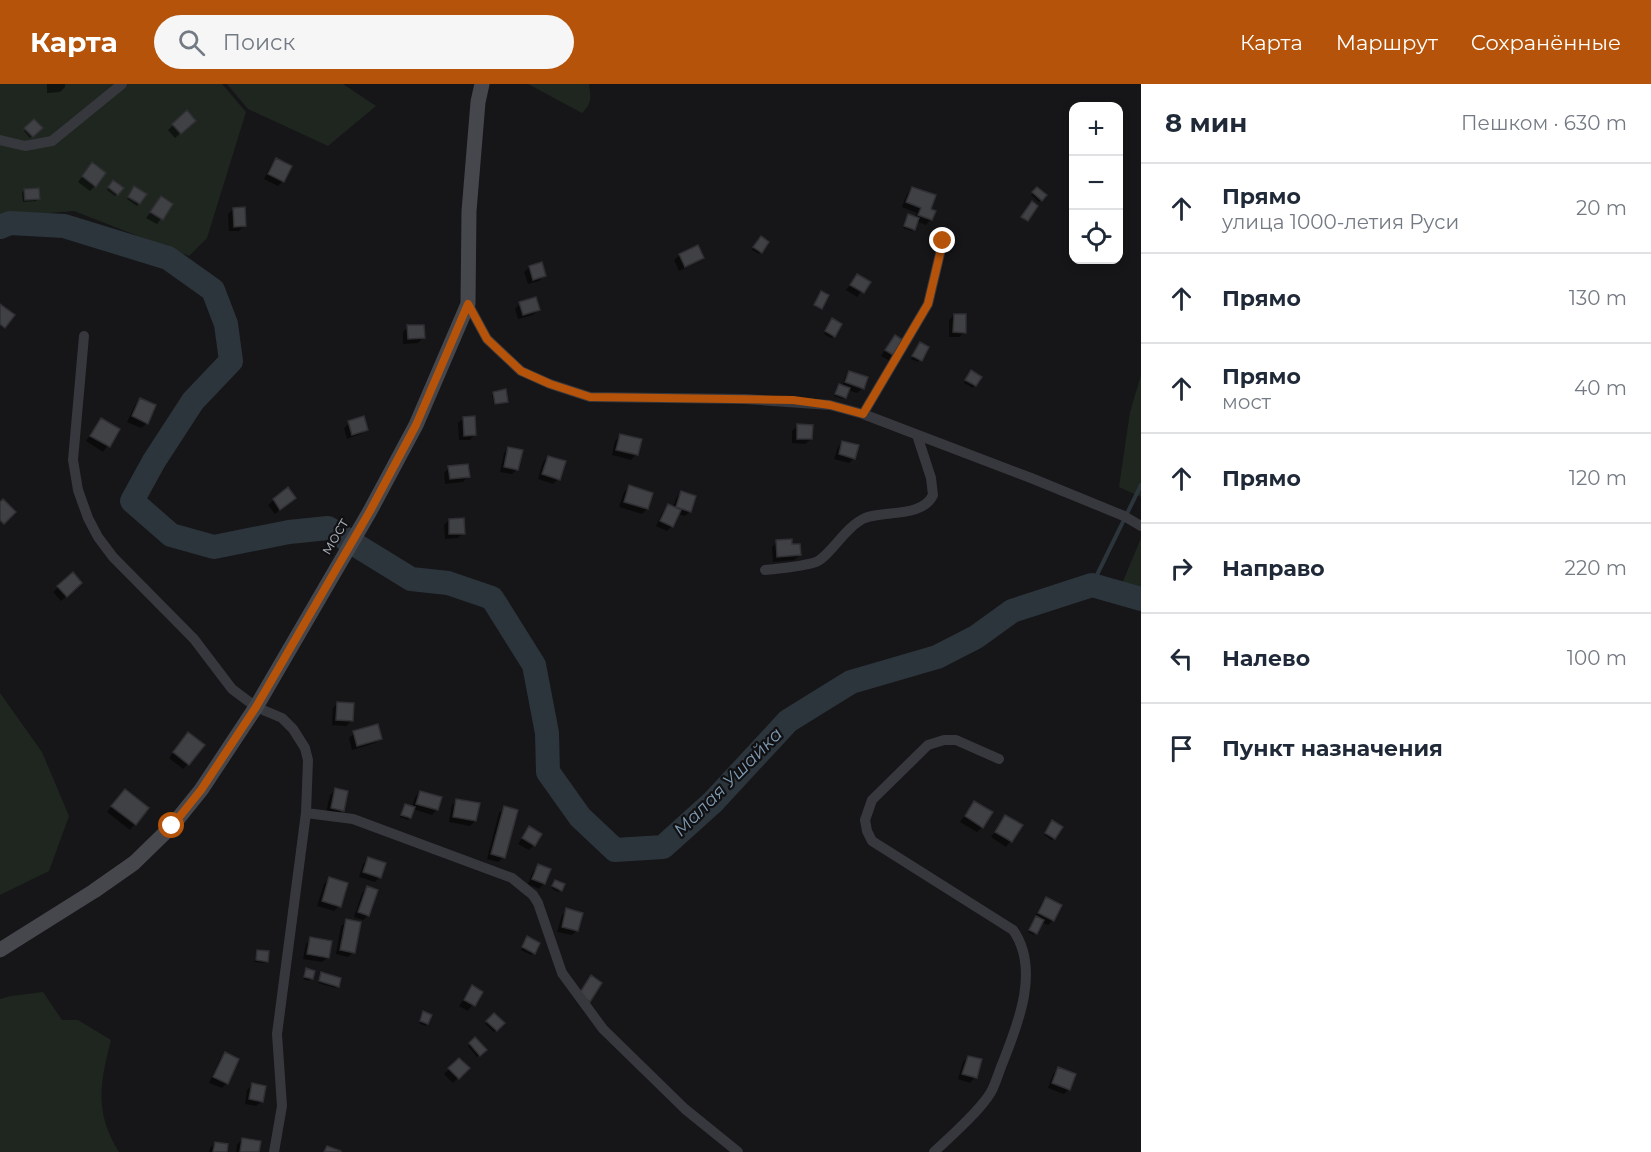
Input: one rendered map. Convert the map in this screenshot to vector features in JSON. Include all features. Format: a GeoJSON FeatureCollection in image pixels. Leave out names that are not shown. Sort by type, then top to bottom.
{"type":"FeatureCollection","features":[{"type":"Feature","properties":{"kind":"street"},"geometry":{"type":"LineString","coordinates":[[0,140],[25,146],[52,141],[122,84]]}},
{"type":"Feature","properties":{"kind":"street"},"geometry":{"type":"LineString","coordinates":[[482,84],[478,102],[469,211],[468,304],[487,339],[521,371],[550,384],[590,397],[793,400],[830,405],[863,414],[1082,498],[1141,526]]}},
{"type":"Feature","properties":{"kind":"street"},"geometry":{"type":"LineString","coordinates":[[863,414],[928,304],[943,241]]}},
{"type":"Feature","properties":{"kind":"street","name":"мост"},"geometry":{"type":"LineString","coordinates":[[0,950],[134,863],[172,826],[201,790],[256,707],[370,511],[416,425],[468,304]]}},
{"type":"Feature","properties":{"kind":"street"},"geometry":{"type":"LineString","coordinates":[[84,336],[73,460],[78,490],[98,537],[113,557],[194,639],[232,689],[256,707],[282,718],[305,748],[308,760],[306,813],[277,1034],[282,1106],[274,1152]]}},
{"type":"Feature","properties":{"kind":"street"},"geometry":{"type":"LineString","coordinates":[[765,570],[818,561],[844,534],[863,519],[877,514],[920,508],[927,504],[933,495],[931,478],[917,435]]}},
{"type":"Feature","properties":{"kind":"street"},"geometry":{"type":"LineString","coordinates":[[934,1152],[959,1129],[991,1092],[1024,1002],[1024,950],[1013,930],[872,841],[865,820],[872,800],[928,745],[944,740],[956,740],[999,759]]}},
{"type":"Feature","properties":{"kind":"street"},"geometry":{"type":"LineString","coordinates":[[306,813],[353,819],[512,878],[526,888],[538,903],[562,973],[603,1029],[686,1109],[738,1152]]}},
{"type":"Feature","properties":{"kind":"shaded area"},"geometry":{"type":"Polygon","coordinates":[[[0,84],[222,84],[246,112],[207,238],[189,256],[74,211],[0,217],[0,84]]]}},
{"type":"Feature","properties":{"kind":"shaded area"},"geometry":{"type":"Polygon","coordinates":[[[227,84],[343,84],[376,106],[328,146],[248,109],[227,84]]]}},
{"type":"Feature","properties":{"kind":"shaded area"},"geometry":{"type":"Polygon","coordinates":[[[528,84],[589,84],[589,103],[582,113],[528,84]]]}},
{"type":"Feature","properties":{"kind":"shaded area"},"geometry":{"type":"Polygon","coordinates":[[[1141,375],[1141,497],[1119,487],[1130,412],[1141,375]]]}},
{"type":"Feature","properties":{"kind":"shaded area"},"geometry":{"type":"Polygon","coordinates":[[[1141,538],[1141,589],[1121,586],[1141,538]]]}},
{"type":"Feature","properties":{"kind":"shaded area"},"geometry":{"type":"Polygon","coordinates":[[[0,693],[42,752],[69,816],[49,871],[0,895],[0,693]]]}},
{"type":"Feature","properties":{"kind":"shaded area"},"geometry":{"type":"Polygon","coordinates":[[[43,992],[62,1020],[78,1020],[111,1040],[104,1070],[102,1097],[106,1124],[119,1152],[0,1152],[0,999],[43,992]]]}},
{"type":"Feature","properties":{"kind":"building"},"geometry":{"type":"Polygon","coordinates":[[[187,110],[196,121],[181,134],[172,124],[187,110]]]}},
{"type":"Feature","properties":{"kind":"building"},"geometry":{"type":"Polygon","coordinates":[[[34,119],[43,128],[33,137],[24,128],[34,119]]]}},
{"type":"Feature","properties":{"kind":"building"},"geometry":{"type":"Polygon","coordinates":[[[276,158],[292,166],[284,182],[268,174],[276,158]]]}},
{"type":"Feature","properties":{"kind":"building"},"geometry":{"type":"Polygon","coordinates":[[[92,162],[106,173],[96,187],[82,176],[92,162]]]}},
{"type":"Feature","properties":{"kind":"building"},"geometry":{"type":"Polygon","coordinates":[[[113,180],[124,188],[118,195],[108,187],[113,180]]]}},
{"type":"Feature","properties":{"kind":"building"},"geometry":{"type":"Polygon","coordinates":[[[134,186],[147,194],[140,204],[128,197],[134,186]]]}},
{"type":"Feature","properties":{"kind":"building"},"geometry":{"type":"Polygon","coordinates":[[[912,187],[936,195],[931,209],[936,211],[932,220],[918,215],[921,208],[906,202],[912,187]]]}},
{"type":"Feature","properties":{"kind":"building"},"geometry":{"type":"Polygon","coordinates":[[[1037,187],[1047,195],[1042,201],[1032,192],[1037,187]]]}},
{"type":"Feature","properties":{"kind":"building"},"geometry":{"type":"Polygon","coordinates":[[[39,188],[40,199],[25,200],[24,189],[39,188]]]}},
{"type":"Feature","properties":{"kind":"building"},"geometry":{"type":"Polygon","coordinates":[[[161,196],[173,204],[163,220],[150,212],[161,196]]]}},
{"type":"Feature","properties":{"kind":"building"},"geometry":{"type":"Polygon","coordinates":[[[1032,201],[1038,206],[1028,221],[1021,217],[1032,201]]]}},
{"type":"Feature","properties":{"kind":"building"},"geometry":{"type":"Polygon","coordinates":[[[245,207],[246,226],[234,227],[233,208],[245,207]]]}},
{"type":"Feature","properties":{"kind":"building"},"geometry":{"type":"Polygon","coordinates":[[[908,214],[919,218],[915,230],[904,226],[908,214]]]}},
{"type":"Feature","properties":{"kind":"building"},"geometry":{"type":"Polygon","coordinates":[[[761,236],[769,242],[762,253],[753,247],[761,236]]]}},
{"type":"Feature","properties":{"kind":"building"},"geometry":{"type":"Polygon","coordinates":[[[698,245],[704,258],[685,267],[679,254],[698,245]]]}},
{"type":"Feature","properties":{"kind":"building"},"geometry":{"type":"Polygon","coordinates":[[[542,262],[546,276],[533,280],[529,266],[542,262]]]}},
{"type":"Feature","properties":{"kind":"building"},"geometry":{"type":"Polygon","coordinates":[[[857,274],[871,282],[864,293],[850,285],[857,274]]]}},
{"type":"Feature","properties":{"kind":"building"},"geometry":{"type":"Polygon","coordinates":[[[821,291],[829,295],[822,309],[814,305],[821,291]]]}},
{"type":"Feature","properties":{"kind":"building"},"geometry":{"type":"Polygon","coordinates":[[[536,297],[540,310],[523,315],[519,302],[536,297]]]}},
{"type":"Feature","properties":{"kind":"building"},"geometry":{"type":"Polygon","coordinates":[[[0,304],[15,315],[5,328],[0,324],[0,304]]]}},
{"type":"Feature","properties":{"kind":"building"},"geometry":{"type":"Polygon","coordinates":[[[954,314],[966,314],[966,333],[953,332],[954,314]]]}},
{"type":"Feature","properties":{"kind":"building"},"geometry":{"type":"Polygon","coordinates":[[[832,318],[842,324],[835,337],[825,331],[832,318]]]}},
{"type":"Feature","properties":{"kind":"building"},"geometry":{"type":"Polygon","coordinates":[[[407,325],[424,325],[425,338],[408,339],[407,325]]]}},
{"type":"Feature","properties":{"kind":"building"},"geometry":{"type":"Polygon","coordinates":[[[895,335],[906,342],[896,357],[885,350],[895,335]]]}},
{"type":"Feature","properties":{"kind":"building"},"geometry":{"type":"Polygon","coordinates":[[[920,342],[929,347],[922,361],[912,356],[920,342]]]}},
{"type":"Feature","properties":{"kind":"building"},"geometry":{"type":"Polygon","coordinates":[[[971,370],[982,377],[976,386],[965,380],[971,370]]]}},
{"type":"Feature","properties":{"kind":"building"},"geometry":{"type":"Polygon","coordinates":[[[849,371],[868,377],[864,389],[845,382],[849,371]]]}},
{"type":"Feature","properties":{"kind":"building"},"geometry":{"type":"Polygon","coordinates":[[[839,384],[850,388],[846,398],[835,394],[839,384]]]}},
{"type":"Feature","properties":{"kind":"building"},"geometry":{"type":"Polygon","coordinates":[[[506,389],[508,402],[495,404],[493,392],[506,389]]]}},
{"type":"Feature","properties":{"kind":"building"},"geometry":{"type":"Polygon","coordinates":[[[140,398],[156,405],[148,424],[132,416],[140,398]]]}},
{"type":"Feature","properties":{"kind":"building"},"geometry":{"type":"Polygon","coordinates":[[[364,416],[368,430],[352,435],[348,421],[364,416]]]}},
{"type":"Feature","properties":{"kind":"building"},"geometry":{"type":"Polygon","coordinates":[[[475,416],[476,435],[464,436],[463,417],[475,416]]]}},
{"type":"Feature","properties":{"kind":"building"},"geometry":{"type":"Polygon","coordinates":[[[101,418],[120,429],[110,447],[90,436],[101,418]]]}},
{"type":"Feature","properties":{"kind":"building"},"geometry":{"type":"Polygon","coordinates":[[[797,424],[813,425],[812,439],[797,439],[797,424]]]}},
{"type":"Feature","properties":{"kind":"building"},"geometry":{"type":"Polygon","coordinates":[[[620,434],[642,439],[638,455],[616,450],[620,434]]]}},
{"type":"Feature","properties":{"kind":"building"},"geometry":{"type":"Polygon","coordinates":[[[842,441],[859,445],[855,459],[839,454],[842,441]]]}},
{"type":"Feature","properties":{"kind":"building"},"geometry":{"type":"Polygon","coordinates":[[[508,447],[523,450],[518,470],[504,467],[508,447]]]}},
{"type":"Feature","properties":{"kind":"building"},"geometry":{"type":"Polygon","coordinates":[[[548,456],[566,461],[560,480],[542,474],[548,456]]]}},
{"type":"Feature","properties":{"kind":"building"},"geometry":{"type":"Polygon","coordinates":[[[468,464],[470,477],[450,479],[448,466],[468,464]]]}},
{"type":"Feature","properties":{"kind":"building"},"geometry":{"type":"Polygon","coordinates":[[[629,485],[653,493],[648,509],[624,502],[629,485]]]}},
{"type":"Feature","properties":{"kind":"building"},"geometry":{"type":"Polygon","coordinates":[[[288,487],[296,498],[280,510],[273,499],[288,487]]]}},
{"type":"Feature","properties":{"kind":"building"},"geometry":{"type":"Polygon","coordinates":[[[681,491],[696,496],[691,512],[676,507],[681,491]]]}},
{"type":"Feature","properties":{"kind":"building"},"geometry":{"type":"Polygon","coordinates":[[[3,499],[16,512],[4,524],[0,520],[0,502],[3,499]]]}},
{"type":"Feature","properties":{"kind":"building"},"geometry":{"type":"Polygon","coordinates":[[[668,504],[681,510],[673,527],[660,521],[668,504]]]}},
{"type":"Feature","properties":{"kind":"building"},"geometry":{"type":"Polygon","coordinates":[[[464,518],[465,534],[449,534],[449,519],[464,518]]]}},
{"type":"Feature","properties":{"kind":"building"},"geometry":{"type":"Polygon","coordinates":[[[792,539],[792,544],[800,544],[801,555],[777,557],[776,540],[792,539]]]}},
{"type":"Feature","properties":{"kind":"building"},"geometry":{"type":"Polygon","coordinates":[[[73,572],[82,583],[67,597],[57,586],[73,572]]]}},
{"type":"Feature","properties":{"kind":"building"},"geometry":{"type":"Polygon","coordinates":[[[337,702],[354,703],[353,721],[336,720],[337,702]]]}},
{"type":"Feature","properties":{"kind":"building"},"geometry":{"type":"Polygon","coordinates":[[[378,724],[382,739],[357,746],[353,731],[378,724]]]}},
{"type":"Feature","properties":{"kind":"building"},"geometry":{"type":"Polygon","coordinates":[[[188,732],[205,745],[189,765],[173,752],[188,732]]]}},
{"type":"Feature","properties":{"kind":"building"},"geometry":{"type":"Polygon","coordinates":[[[335,788],[348,791],[344,811],[331,808],[335,788]]]}},
{"type":"Feature","properties":{"kind":"building"},"geometry":{"type":"Polygon","coordinates":[[[125,789],[149,808],[136,825],[111,806],[125,789]]]}},
{"type":"Feature","properties":{"kind":"building"},"geometry":{"type":"Polygon","coordinates":[[[420,791],[442,797],[438,810],[416,804],[420,791]]]}},
{"type":"Feature","properties":{"kind":"building"},"geometry":{"type":"Polygon","coordinates":[[[456,799],[480,803],[476,821],[453,817],[456,799]]]}},
{"type":"Feature","properties":{"kind":"building"},"geometry":{"type":"Polygon","coordinates":[[[974,801],[993,812],[983,828],[965,816],[974,801]]]}},
{"type":"Feature","properties":{"kind":"building"},"geometry":{"type":"Polygon","coordinates":[[[405,804],[415,807],[411,818],[401,815],[405,804]]]}},
{"type":"Feature","properties":{"kind":"building"},"geometry":{"type":"Polygon","coordinates":[[[504,806],[518,810],[505,858],[491,854],[504,806]]]}},
{"type":"Feature","properties":{"kind":"building"},"geometry":{"type":"Polygon","coordinates":[[[1005,815],[1023,825],[1012,842],[995,832],[1005,815]]]}},
{"type":"Feature","properties":{"kind":"building"},"geometry":{"type":"Polygon","coordinates":[[[1052,820],[1063,827],[1055,839],[1045,833],[1052,820]]]}},
{"type":"Feature","properties":{"kind":"building"},"geometry":{"type":"Polygon","coordinates":[[[529,826],[542,834],[535,846],[522,838],[529,826]]]}},
{"type":"Feature","properties":{"kind":"building"},"geometry":{"type":"Polygon","coordinates":[[[368,857],[386,863],[381,878],[363,872],[368,857]]]}},
{"type":"Feature","properties":{"kind":"building"},"geometry":{"type":"Polygon","coordinates":[[[538,864],[551,869],[545,884],[532,879],[538,864]]]}},
{"type":"Feature","properties":{"kind":"building"},"geometry":{"type":"Polygon","coordinates":[[[329,877],[348,883],[341,907],[322,901],[329,877]]]}},
{"type":"Feature","properties":{"kind":"building"},"geometry":{"type":"Polygon","coordinates":[[[555,880],[565,884],[562,891],[552,886],[555,880]]]}},
{"type":"Feature","properties":{"kind":"building"},"geometry":{"type":"Polygon","coordinates":[[[367,886],[378,890],[369,916],[358,912],[367,886]]]}},
{"type":"Feature","properties":{"kind":"building"},"geometry":{"type":"Polygon","coordinates":[[[1046,897],[1062,905],[1054,921],[1038,913],[1046,897]]]}},
{"type":"Feature","properties":{"kind":"building"},"geometry":{"type":"Polygon","coordinates":[[[566,908],[583,913],[578,931],[562,927],[566,908]]]}},
{"type":"Feature","properties":{"kind":"building"},"geometry":{"type":"Polygon","coordinates":[[[1036,916],[1044,920],[1037,934],[1029,930],[1036,916]]]}},
{"type":"Feature","properties":{"kind":"building"},"geometry":{"type":"Polygon","coordinates":[[[346,919],[361,922],[355,953],[340,950],[346,919]]]}},
{"type":"Feature","properties":{"kind":"building"},"geometry":{"type":"Polygon","coordinates":[[[527,936],[540,943],[535,954],[522,947],[527,936]]]}},
{"type":"Feature","properties":{"kind":"building"},"geometry":{"type":"Polygon","coordinates":[[[310,937],[332,941],[329,958],[307,954],[310,937]]]}},
{"type":"Feature","properties":{"kind":"building"},"geometry":{"type":"Polygon","coordinates":[[[257,950],[269,951],[268,962],[256,960],[257,950]]]}},
{"type":"Feature","properties":{"kind":"building"},"geometry":{"type":"Polygon","coordinates":[[[306,968],[315,971],[313,979],[304,977],[306,968]]]}},
{"type":"Feature","properties":{"kind":"building"},"geometry":{"type":"Polygon","coordinates":[[[321,972],[341,978],[339,987],[319,981],[321,972]]]}},
{"type":"Feature","properties":{"kind":"building"},"geometry":{"type":"Polygon","coordinates":[[[591,975],[602,983],[590,1002],[579,994],[591,975]]]}},
{"type":"Feature","properties":{"kind":"building"},"geometry":{"type":"Polygon","coordinates":[[[472,985],[483,992],[475,1006],[464,1000],[472,985]]]}},
{"type":"Feature","properties":{"kind":"building"},"geometry":{"type":"Polygon","coordinates":[[[423,1011],[432,1015],[428,1024],[420,1021],[423,1011]]]}},
{"type":"Feature","properties":{"kind":"building"},"geometry":{"type":"Polygon","coordinates":[[[494,1013],[505,1023],[497,1031],[486,1021],[494,1013]]]}},
{"type":"Feature","properties":{"kind":"building"},"geometry":{"type":"Polygon","coordinates":[[[475,1037],[487,1050],[480,1056],[469,1043],[475,1037]]]}},
{"type":"Feature","properties":{"kind":"building"},"geometry":{"type":"Polygon","coordinates":[[[225,1052],[239,1059],[228,1084],[213,1077],[225,1052]]]}},
{"type":"Feature","properties":{"kind":"building"},"geometry":{"type":"Polygon","coordinates":[[[968,1056],[982,1059],[977,1078],[962,1074],[968,1056]]]}},
{"type":"Feature","properties":{"kind":"building"},"geometry":{"type":"Polygon","coordinates":[[[459,1058],[470,1068],[459,1079],[448,1068],[459,1058]]]}},
{"type":"Feature","properties":{"kind":"building"},"geometry":{"type":"Polygon","coordinates":[[[1058,1067],[1076,1074],[1070,1090],[1052,1083],[1058,1067]]]}},
{"type":"Feature","properties":{"kind":"building"},"geometry":{"type":"Polygon","coordinates":[[[252,1083],[266,1086],[263,1102],[249,1099],[252,1083]]]}},
{"type":"Feature","properties":{"kind":"building"},"geometry":{"type":"Polygon","coordinates":[[[242,1138],[261,1141],[259,1152],[240,1152],[242,1138]]]}},
{"type":"Feature","properties":{"kind":"building"},"geometry":{"type":"Polygon","coordinates":[[[215,1142],[228,1144],[227,1152],[213,1152],[215,1142]]]}},
{"type":"Feature","properties":{"kind":"building"},"geometry":{"type":"Polygon","coordinates":[[[327,1146],[341,1151],[341,1152],[324,1152],[327,1146]]]}},
{"type":"Feature","properties":{"kind":"waterway","name":"Малая Ушайка"},"geometry":{"type":"LineString","coordinates":[[0,227],[10,223],[64,226],[168,258],[213,290],[226,324],[231,361],[193,401],[154,461],[132,501],[171,535],[214,547],[289,532],[328,528],[411,579],[448,583],[492,598],[534,665],[547,733],[548,772],[580,817],[615,850],[663,847],[713,802],[788,721],[851,682],[937,657],[976,637],[1012,611],[1092,585],[1141,599]]}},
{"type":"Feature","properties":{"kind":"waterway"},"geometry":{"type":"LineString","coordinates":[[1092,585],[1141,485]]}},
{"type":"Feature","properties":{"kind":"route"},"geometry":{"type":"LineString","coordinates":[[172,826],[201,790],[256,707],[370,511],[416,425],[468,304],[487,339],[521,371],[550,384],[590,397],[793,400],[830,405],[863,414],[928,304],[943,241]]}}]}
